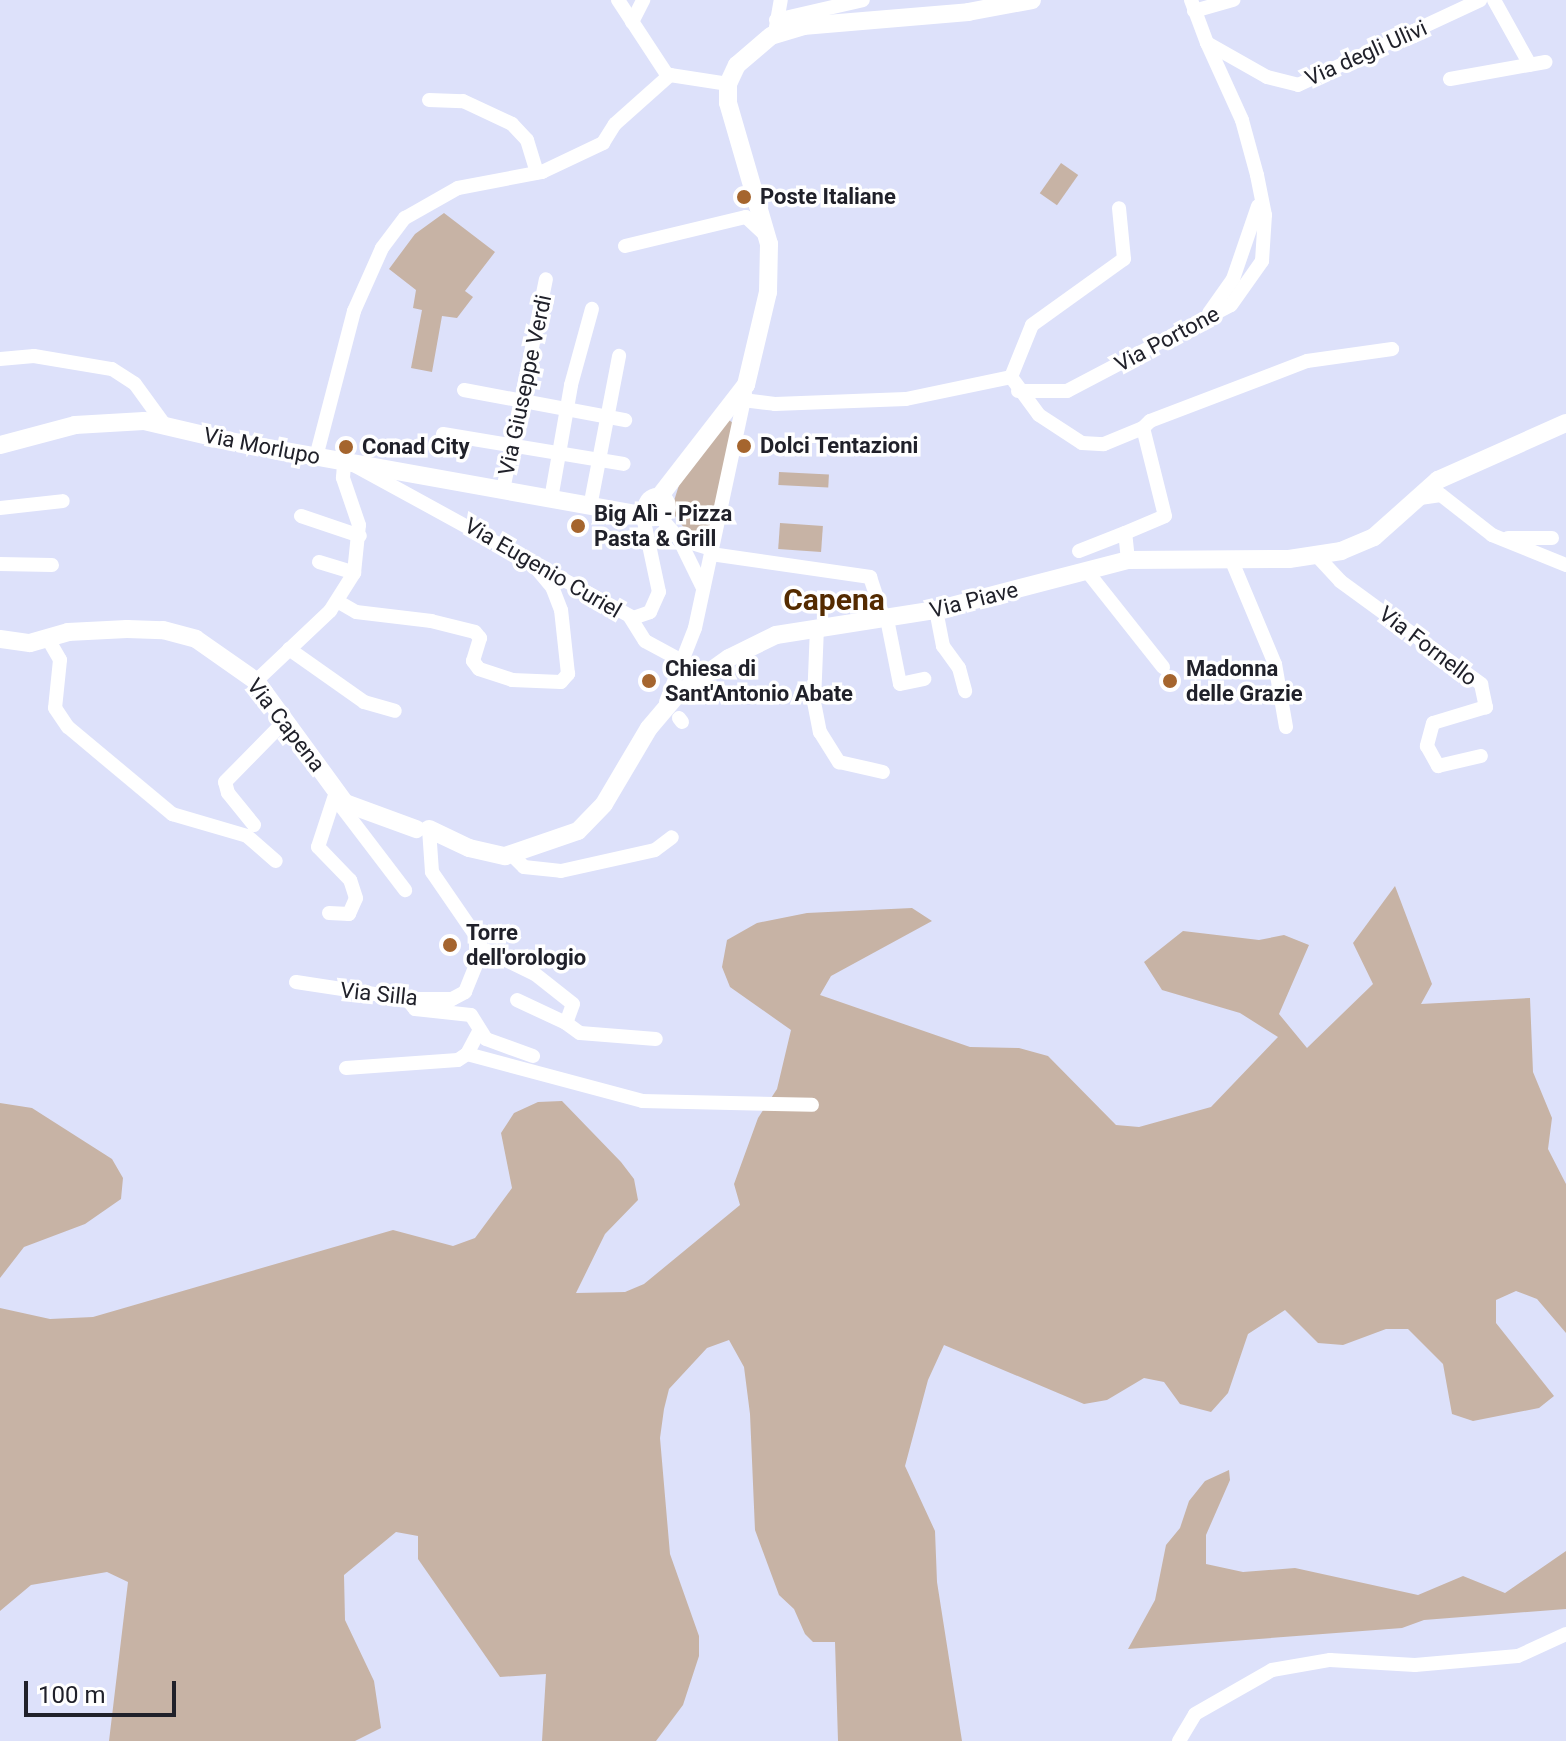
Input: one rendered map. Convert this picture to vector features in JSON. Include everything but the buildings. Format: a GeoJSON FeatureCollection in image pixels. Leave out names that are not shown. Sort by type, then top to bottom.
{"type":"FeatureCollection","features":[{"type":"Feature","properties":{"kind":"main road"},"geometry":{"type":"LineString","coordinates":[[653,510],[745,393],[770,276],[769,244],[729,109],[728,84],[743,57],[776,27],[968,12],[1032,0]]}},
{"type":"Feature","properties":{"kind":"main road","name":"Via Morlupo"},"geometry":{"type":"LineString","coordinates":[[0,445],[87,423],[164,424],[316,457],[590,507],[619,512],[653,510]]}},
{"type":"Feature","properties":{"kind":"main road","name":"Via Piave"},"geometry":{"type":"LineString","coordinates":[[512,855],[578,831],[704,674],[760,641],[817,627],[936,610],[1129,560],[1317,556],[1363,544],[1410,501],[1448,475],[1566,423]]}},
{"type":"Feature","properties":{"kind":"main road","name":"Via Capena"},"geometry":{"type":"LineString","coordinates":[[0,639],[48,639],[101,629],[172,632],[204,643],[256,681],[336,796]]}},
{"type":"Feature","properties":{"kind":"main road"},"geometry":{"type":"LineString","coordinates":[[336,796],[360,812],[426,829],[472,849],[512,855]]}},
{"type":"Feature","properties":{"kind":"street"},"geometry":{"type":"LineString","coordinates":[[618,0],[668,76]]}},
{"type":"Feature","properties":{"kind":"street"},"geometry":{"type":"LineString","coordinates":[[632,22],[643,0]]}},
{"type":"Feature","properties":{"kind":"street"},"geometry":{"type":"LineString","coordinates":[[781,0],[776,27],[863,0]]}},
{"type":"Feature","properties":{"kind":"street"},"geometry":{"type":"LineString","coordinates":[[1207,43],[1192,5],[1233,0]]}},
{"type":"Feature","properties":{"kind":"street","name":"Via degli Ulivi"},"geometry":{"type":"LineString","coordinates":[[1207,43],[1279,82],[1302,84],[1480,0]]}},
{"type":"Feature","properties":{"kind":"street"},"geometry":{"type":"LineString","coordinates":[[1494,0],[1530,65]]}},
{"type":"Feature","properties":{"kind":"street","name":"Via Portone"},"geometry":{"type":"LineString","coordinates":[[1018,391],[1067,391],[1231,305],[1262,261],[1265,215],[1245,132],[1207,43]]}},
{"type":"Feature","properties":{"kind":"street"},"geometry":{"type":"LineString","coordinates":[[1450,79],[1545,62]]}},
{"type":"Feature","properties":{"kind":"street"},"geometry":{"type":"LineString","coordinates":[[316,457],[354,311],[396,227],[451,191],[537,173],[603,143],[615,124],[668,76],[681,74],[728,84]]}},
{"type":"Feature","properties":{"kind":"street"},"geometry":{"type":"LineString","coordinates":[[429,100],[463,101],[514,125],[527,140],[537,173]]}},
{"type":"Feature","properties":{"kind":"street"},"geometry":{"type":"LineString","coordinates":[[1119,208],[1124,259],[1029,327],[1011,377],[1018,391],[1054,427],[1082,443],[1104,444],[1143,428],[1169,410],[1307,361],[1392,349]]}},
{"type":"Feature","properties":{"kind":"street"},"geometry":{"type":"LineString","coordinates":[[625,246],[746,217],[756,222],[769,244]]}},
{"type":"Feature","properties":{"kind":"street","name":"Via Giuseppe Verdi"},"geometry":{"type":"LineString","coordinates":[[503,490],[546,279]]}},
{"type":"Feature","properties":{"kind":"street"},"geometry":{"type":"LineString","coordinates":[[551,499],[566,409],[592,309]]}},
{"type":"Feature","properties":{"kind":"street"},"geometry":{"type":"LineString","coordinates":[[0,359],[34,356],[112,369],[135,384],[164,424]]}},
{"type":"Feature","properties":{"kind":"street"},"geometry":{"type":"LineString","coordinates":[[590,507],[619,356]]}},
{"type":"Feature","properties":{"kind":"street"},"geometry":{"type":"LineString","coordinates":[[673,713],[745,393],[846,402],[915,398],[1011,377]]}},
{"type":"Feature","properties":{"kind":"street"},"geometry":{"type":"LineString","coordinates":[[464,390],[625,420]]}},
{"type":"Feature","properties":{"kind":"street"},"geometry":{"type":"LineString","coordinates":[[1079,551],[1165,516],[1143,428]]}},
{"type":"Feature","properties":{"kind":"street"},"geometry":{"type":"LineString","coordinates":[[443,434],[624,464]]}},
{"type":"Feature","properties":{"kind":"street"},"geometry":{"type":"LineString","coordinates":[[256,681],[337,601],[354,573],[360,536],[343,478],[347,462]]}},
{"type":"Feature","properties":{"kind":"street","name":"Via Eugenio Curiel"},"geometry":{"type":"LineString","coordinates":[[347,462],[630,617],[650,612],[658,595],[653,510]]}},
{"type":"Feature","properties":{"kind":"street"},"geometry":{"type":"LineString","coordinates":[[1410,501],[1441,495],[1492,535],[1566,565]]}},
{"type":"Feature","properties":{"kind":"street"},"geometry":{"type":"LineString","coordinates":[[0,508],[63,501]]}},
{"type":"Feature","properties":{"kind":"street"},"geometry":{"type":"LineString","coordinates":[[653,510],[679,539],[703,588]]}},
{"type":"Feature","properties":{"kind":"street"},"geometry":{"type":"LineString","coordinates":[[301,516],[360,536]]}},
{"type":"Feature","properties":{"kind":"street"},"geometry":{"type":"LineString","coordinates":[[1125,533],[1129,560]]}},
{"type":"Feature","properties":{"kind":"street"},"geometry":{"type":"LineString","coordinates":[[1492,535],[1552,538]]}},
{"type":"Feature","properties":{"kind":"street"},"geometry":{"type":"LineString","coordinates":[[679,539],[710,557],[870,577],[886,619],[901,688],[924,679]]}},
{"type":"Feature","properties":{"kind":"street","name":"Via Fornello"},"geometry":{"type":"LineString","coordinates":[[1317,556],[1340,581],[1481,684],[1486,707],[1433,723],[1427,746],[1438,766],[1481,756]]}},
{"type":"Feature","properties":{"kind":"street"},"geometry":{"type":"LineString","coordinates":[[692,568],[710,557]]}},
{"type":"Feature","properties":{"kind":"street"},"geometry":{"type":"LineString","coordinates":[[337,601],[356,612],[431,621],[475,632],[480,638],[473,661],[479,669],[507,679],[561,682],[568,674],[558,600],[527,558]]}},
{"type":"Feature","properties":{"kind":"street"},"geometry":{"type":"LineString","coordinates":[[1231,559],[1274,660],[1286,727]]}},
{"type":"Feature","properties":{"kind":"street"},"geometry":{"type":"LineString","coordinates":[[319,562],[354,573]]}},
{"type":"Feature","properties":{"kind":"street"},"geometry":{"type":"LineString","coordinates":[[0,564],[52,565]]}},
{"type":"Feature","properties":{"kind":"street"},"geometry":{"type":"LineString","coordinates":[[1086,570],[1163,667]]}},
{"type":"Feature","properties":{"kind":"street"},"geometry":{"type":"LineString","coordinates":[[936,610],[943,646],[958,665],[965,691]]}},
{"type":"Feature","properties":{"kind":"street"},"geometry":{"type":"LineString","coordinates":[[630,617],[645,641],[685,660],[704,674]]}},
{"type":"Feature","properties":{"kind":"street"},"geometry":{"type":"LineString","coordinates":[[817,627],[814,697],[820,732],[839,762],[883,772]]}},
{"type":"Feature","properties":{"kind":"street"},"geometry":{"type":"LineString","coordinates":[[48,639],[60,660],[54,705],[68,727],[172,814],[247,836],[276,861]]}},
{"type":"Feature","properties":{"kind":"street"},"geometry":{"type":"LineString","coordinates":[[289,649],[364,702],[395,711]]}},
{"type":"Feature","properties":{"kind":"street"},"geometry":{"type":"LineString","coordinates":[[254,825],[228,793],[225,782],[286,720]]}},
{"type":"Feature","properties":{"kind":"street"},"geometry":{"type":"LineString","coordinates":[[336,796],[405,890]]}},
{"type":"Feature","properties":{"kind":"street"},"geometry":{"type":"LineString","coordinates":[[329,913],[349,914],[356,898],[350,880],[318,847],[336,796]]}},
{"type":"Feature","properties":{"kind":"street"},"geometry":{"type":"LineString","coordinates":[[426,829],[430,862],[438,883],[473,930],[477,946],[561,991],[573,1004],[566,1023]]}},
{"type":"Feature","properties":{"kind":"street"},"geometry":{"type":"LineString","coordinates":[[512,855],[524,867],[566,871],[655,850],[672,837]]}},
{"type":"Feature","properties":{"kind":"street","name":"Via Silla"},"geometry":{"type":"LineString","coordinates":[[296,982],[407,999],[462,995],[472,977],[477,946]]}},
{"type":"Feature","properties":{"kind":"street"},"geometry":{"type":"LineString","coordinates":[[407,999],[415,1009],[471,1015],[479,1031],[497,1045],[533,1056]]}},
{"type":"Feature","properties":{"kind":"street"},"geometry":{"type":"LineString","coordinates":[[517,1000],[580,1033],[656,1039]]}},
{"type":"Feature","properties":{"kind":"street"},"geometry":{"type":"LineString","coordinates":[[346,1068],[452,1061],[467,1054],[479,1031]]}},
{"type":"Feature","properties":{"kind":"street"},"geometry":{"type":"LineString","coordinates":[[467,1054],[642,1101],[812,1105]]}},
{"type":"Feature","properties":{"kind":"street"},"geometry":{"type":"LineString","coordinates":[[1179,1741],[1195,1714],[1272,1670],[1330,1660],[1415,1665],[1518,1656],[1566,1634]]}},
{"type":"Feature","properties":{"kind":"shaded area"},"geometry":{"type":"Polygon","coordinates":[[[1061,163],[1078,175],[1057,205],[1040,193],[1061,163]]]}},
{"type":"Feature","properties":{"kind":"shaded area"},"geometry":{"type":"Polygon","coordinates":[[[444,213],[495,252],[465,291],[473,297],[457,318],[442,316],[432,372],[411,368],[422,310],[413,308],[416,290],[389,269],[415,234],[444,213]]]}},
{"type":"Feature","properties":{"kind":"shaded area"},"geometry":{"type":"Polygon","coordinates":[[[729,420],[734,424],[709,540],[688,533],[675,516],[674,501],[679,485],[729,420]]]}},
{"type":"Feature","properties":{"kind":"shaded area"},"geometry":{"type":"Polygon","coordinates":[[[779,472],[829,475],[828,488],[778,485],[779,472]]]}},
{"type":"Feature","properties":{"kind":"shaded area"},"geometry":{"type":"Polygon","coordinates":[[[780,523],[823,526],[821,552],[778,549],[780,523]]]}},
{"type":"Feature","properties":{"kind":"shaded area"},"geometry":{"type":"Polygon","coordinates":[[[1395,886],[1432,984],[1421,1004],[1530,998],[1533,1072],[1552,1118],[1548,1149],[1566,1184],[1566,1333],[1537,1299],[1516,1291],[1496,1300],[1496,1323],[1554,1396],[1539,1408],[1473,1421],[1452,1414],[1443,1364],[1408,1329],[1386,1329],[1343,1345],[1318,1343],[1285,1310],[1248,1334],[1228,1393],[1211,1412],[1180,1404],[1164,1382],[1144,1378],[1107,1400],[1084,1404],[944,1345],[928,1380],[905,1466],[935,1531],[937,1582],[962,1741],[838,1741],[835,1642],[813,1642],[805,1634],[794,1609],[779,1595],[755,1530],[750,1414],[744,1367],[729,1340],[707,1348],[669,1389],[664,1409],[660,1438],[670,1554],[699,1636],[699,1656],[683,1705],[656,1741],[542,1741],[546,1674],[500,1677],[418,1559],[418,1536],[396,1532],[344,1575],[345,1620],[374,1681],[381,1728],[355,1741],[109,1741],[128,1582],[107,1572],[31,1585],[0,1611],[0,1308],[50,1319],[93,1317],[393,1230],[453,1246],[475,1238],[512,1188],[501,1133],[514,1113],[538,1102],[562,1101],[621,1162],[634,1179],[638,1200],[605,1234],[576,1293],[625,1292],[644,1284],[740,1205],[734,1184],[758,1118],[777,1089],[791,1030],[730,987],[722,967],[727,940],[757,923],[807,913],[912,908],[932,921],[831,976],[820,995],[970,1047],[1019,1048],[1048,1056],[1116,1125],[1139,1127],[1211,1107],[1278,1037],[1240,1013],[1162,990],[1144,962],[1183,931],[1259,940],[1284,935],[1309,945],[1279,1014],[1307,1048],[1373,984],[1353,943],[1395,886]]]}},
{"type":"Feature","properties":{"kind":"shaded area"},"geometry":{"type":"Polygon","coordinates":[[[0,1103],[32,1108],[112,1159],[123,1178],[121,1199],[85,1224],[24,1247],[0,1278],[0,1103]]]}},
{"type":"Feature","properties":{"kind":"shaded area"},"geometry":{"type":"Polygon","coordinates":[[[1229,1470],[1230,1480],[1206,1535],[1206,1564],[1243,1572],[1295,1568],[1418,1595],[1463,1576],[1505,1593],[1566,1551],[1566,1609],[1424,1620],[1402,1628],[1128,1649],[1155,1600],[1166,1545],[1180,1528],[1189,1501],[1205,1481],[1229,1470]]]}},
{"type":"Feature","properties":{"kind":"place","name":"Poste Italiane"},"geometry":{"type":"Point","coordinates":[744,197]}},
{"type":"Feature","properties":{"kind":"place","name":"Dolci Tentazioni"},"geometry":{"type":"Point","coordinates":[744,446]}},
{"type":"Feature","properties":{"kind":"place","name":"Conad City"},"geometry":{"type":"Point","coordinates":[346,447]}},
{"type":"Feature","properties":{"kind":"place","name":"Big Alì - Pizza Pasta & Grill"},"geometry":{"type":"Point","coordinates":[578,526]}},
{"type":"Feature","properties":{"kind":"place","name":"Chiesa di Sant'Antonio Abate"},"geometry":{"type":"Point","coordinates":[649,681]}},
{"type":"Feature","properties":{"kind":"place","name":"Madonna delle Grazie"},"geometry":{"type":"Point","coordinates":[1170,681]}},
{"type":"Feature","properties":{"kind":"place","name":"Torre dell'orologio"},"geometry":{"type":"Point","coordinates":[450,945]}},
{"type":"Feature","properties":{"kind":"district","name":"Capena"},"geometry":{"type":"Point","coordinates":[834,600]}}]}
